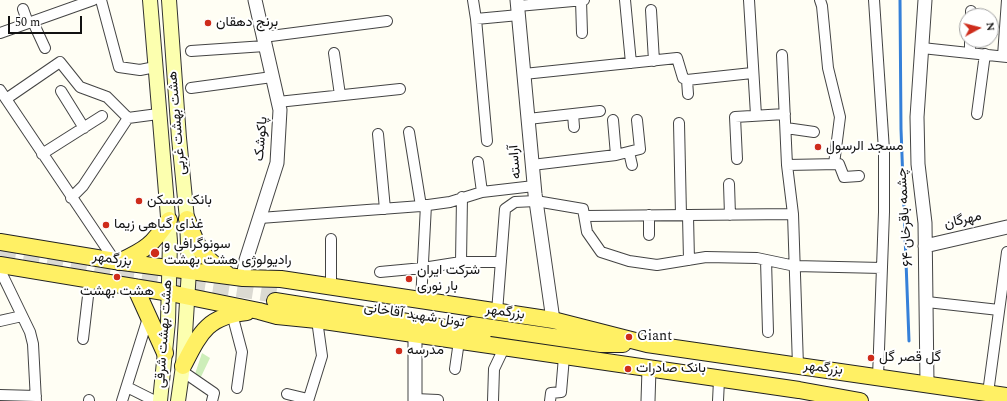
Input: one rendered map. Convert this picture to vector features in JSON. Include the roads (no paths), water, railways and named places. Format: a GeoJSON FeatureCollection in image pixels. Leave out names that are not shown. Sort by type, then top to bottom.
{"type":"FeatureCollection","features":[{"type":"Feature","properties":{"kind":"main road","name":"هشت بهشت غربی"},"geometry":{"type":"LineString","coordinates":[[150,0],[158,114],[169,220],[170,268]]}},
{"type":"Feature","properties":{"kind":"main road","name":"هشت بهشت غربی"},"geometry":{"type":"LineString","coordinates":[[169,0],[179,138],[187,219],[188,270]]}},
{"type":"Feature","properties":{"kind":"main road"},"geometry":{"type":"LineString","coordinates":[[187,219],[198,248],[209,261],[236,277]]}},
{"type":"Feature","properties":{"kind":"main road"},"geometry":{"type":"LineString","coordinates":[[117,261],[142,251],[156,239],[169,220]]}},
{"type":"Feature","properties":{"kind":"main road","name":"بزرگمهر"},"geometry":{"type":"LineString","coordinates":[[0,241],[117,261],[236,277],[280,279],[553,320],[647,344],[927,383],[1007,396]]}},
{"type":"Feature","properties":{"kind":"main road","name":"بزرگمهر"},"geometry":{"type":"LineString","coordinates":[[0,265],[90,279],[259,310],[276,304],[601,352],[649,369]]}},
{"type":"Feature","properties":{"kind":"main road","name":"هشت بهشت شرقی"},"geometry":{"type":"LineString","coordinates":[[160,401],[170,293],[170,268]]}},
{"type":"Feature","properties":{"kind":"main road","name":"هشت بهشت شرقی"},"geometry":{"type":"LineString","coordinates":[[178,401],[188,297],[188,270]]}},
{"type":"Feature","properties":{"kind":"main road"},"geometry":{"type":"LineString","coordinates":[[276,304],[272,312],[267,300],[270,287],[280,279]]}},
{"type":"Feature","properties":{"kind":"main road"},"geometry":{"type":"LineString","coordinates":[[135,287],[165,353]]}},
{"type":"Feature","properties":{"kind":"main road","name":"بزرگمهر"},"geometry":{"type":"LineString","coordinates":[[276,304],[317,320],[719,380],[800,396],[860,401]]}},
{"type":"Feature","properties":{"kind":"main road","name":"تونل شهید آقاخانی"},"geometry":{"type":"LineString","coordinates":[[276,304],[601,344],[647,344]]}},
{"type":"Feature","properties":{"kind":"main road"},"geometry":{"type":"LineString","coordinates":[[182,369],[197,339],[218,318],[232,314],[259,310]]}},
{"type":"Feature","properties":{"kind":"street"},"geometry":{"type":"LineString","coordinates":[[0,33],[30,23],[67,4],[93,0]]}},
{"type":"Feature","properties":{"kind":"street"},"geometry":{"type":"LineString","coordinates":[[101,0],[119,67],[140,70],[155,67]]}},
{"type":"Feature","properties":{"kind":"street","name":"پاکوشک"},"geometry":{"type":"LineString","coordinates":[[236,277],[246,260],[277,163],[280,110],[255,0]]}},
{"type":"Feature","properties":{"kind":"street"},"geometry":{"type":"LineString","coordinates":[[472,0],[476,19],[487,141]]}},
{"type":"Feature","properties":{"kind":"street"},"geometry":{"type":"LineString","coordinates":[[581,0],[582,33]]}},
{"type":"Feature","properties":{"kind":"street"},"geometry":{"type":"LineString","coordinates":[[476,19],[518,7],[584,0]]}},
{"type":"Feature","properties":{"kind":"street"},"geometry":{"type":"LineString","coordinates":[[625,0],[631,63]]}},
{"type":"Feature","properties":{"kind":"street"},"geometry":{"type":"LineString","coordinates":[[749,0],[752,72],[756,115]]}},
{"type":"Feature","properties":{"kind":"street"},"geometry":{"type":"LineString","coordinates":[[820,0],[822,6],[828,68],[840,117],[834,164]]}},
{"type":"Feature","properties":{"kind":"street"},"geometry":{"type":"LineString","coordinates":[[874,0],[884,150],[884,212],[878,377]]}},
{"type":"Feature","properties":{"kind":"street","name":"چشمه باقرخان ۶۴"},"geometry":{"type":"LineString","coordinates":[[925,0],[917,117],[918,164],[925,246],[927,383]]}},
{"type":"Feature","properties":{"kind":"street"},"geometry":{"type":"LineString","coordinates":[[922,48],[1005,56],[1007,0]]}},
{"type":"Feature","properties":{"kind":"street","name":"آراسته"},"geometry":{"type":"LineString","coordinates":[[518,7],[534,186],[553,320]]}},
{"type":"Feature","properties":{"kind":"street"},"geometry":{"type":"LineString","coordinates":[[23,9],[44,48]]}},
{"type":"Feature","properties":{"kind":"street"},"geometry":{"type":"LineString","coordinates":[[651,10],[654,61]]}},
{"type":"Feature","properties":{"kind":"street"},"geometry":{"type":"LineString","coordinates":[[191,52],[264,42],[387,21]]}},
{"type":"Feature","properties":{"kind":"street"},"geometry":{"type":"LineString","coordinates":[[970,48],[970,53]]}},
{"type":"Feature","properties":{"kind":"street"},"geometry":{"type":"LineString","coordinates":[[334,53],[340,95]]}},
{"type":"Feature","properties":{"kind":"street"},"geometry":{"type":"LineString","coordinates":[[977,114],[985,54]]}},
{"type":"Feature","properties":{"kind":"street"},"geometry":{"type":"LineString","coordinates":[[782,56],[787,165],[793,214],[798,366]]}},
{"type":"Feature","properties":{"kind":"street"},"geometry":{"type":"LineString","coordinates":[[524,74],[677,58],[683,78],[687,80],[752,72]]}},
{"type":"Feature","properties":{"kind":"street"},"geometry":{"type":"LineString","coordinates":[[6,99],[60,62],[80,87],[107,97],[128,118]]}},
{"type":"Feature","properties":{"kind":"street"},"geometry":{"type":"LineString","coordinates":[[191,88],[272,77]]}},
{"type":"Feature","properties":{"kind":"street"},"geometry":{"type":"LineString","coordinates":[[687,80],[688,94]]}},
{"type":"Feature","properties":{"kind":"street"},"geometry":{"type":"LineString","coordinates":[[278,102],[400,89]]}},
{"type":"Feature","properties":{"kind":"street"},"geometry":{"type":"LineString","coordinates":[[0,90],[71,198],[117,261]]}},
{"type":"Feature","properties":{"kind":"street"},"geometry":{"type":"LineString","coordinates":[[61,91],[84,128]]}},
{"type":"Feature","properties":{"kind":"street"},"geometry":{"type":"LineString","coordinates":[[528,119],[600,111]]}},
{"type":"Feature","properties":{"kind":"street"},"geometry":{"type":"LineString","coordinates":[[71,198],[83,186],[128,118],[158,114]]}},
{"type":"Feature","properties":{"kind":"street"},"geometry":{"type":"LineString","coordinates":[[572,114],[574,127]]}},
{"type":"Feature","properties":{"kind":"street"},"geometry":{"type":"LineString","coordinates":[[737,159],[735,117],[785,114]]}},
{"type":"Feature","properties":{"kind":"street"},"geometry":{"type":"LineString","coordinates":[[42,154],[102,116]]}},
{"type":"Feature","properties":{"kind":"street"},"geometry":{"type":"LineString","coordinates":[[613,120],[616,156]]}},
{"type":"Feature","properties":{"kind":"street"},"geometry":{"type":"LineString","coordinates":[[532,165],[616,156],[640,149],[637,120]]}},
{"type":"Feature","properties":{"kind":"street"},"geometry":{"type":"LineString","coordinates":[[679,123],[688,260]]}},
{"type":"Feature","properties":{"kind":"street"},"geometry":{"type":"LineString","coordinates":[[786,128],[814,132]]}},
{"type":"Feature","properties":{"kind":"street"},"geometry":{"type":"LineString","coordinates":[[409,132],[423,205],[424,268],[421,301]]}},
{"type":"Feature","properties":{"kind":"street"},"geometry":{"type":"LineString","coordinates":[[378,134],[385,209]]}},
{"type":"Feature","properties":{"kind":"street"},"geometry":{"type":"LineString","coordinates":[[629,152],[632,165]]}},
{"type":"Feature","properties":{"kind":"street"},"geometry":{"type":"LineString","coordinates":[[478,162],[482,192]]}},
{"type":"Feature","properties":{"kind":"street"},"geometry":{"type":"LineString","coordinates":[[787,165],[839,164],[844,177],[859,176]]}},
{"type":"Feature","properties":{"kind":"street"},"geometry":{"type":"LineString","coordinates":[[729,184],[730,215]]}},
{"type":"Feature","properties":{"kind":"street"},"geometry":{"type":"LineString","coordinates":[[260,218],[385,209],[450,202],[482,192],[534,186]]}},
{"type":"Feature","properties":{"kind":"street"},"geometry":{"type":"LineString","coordinates":[[462,197],[462,262]]}},
{"type":"Feature","properties":{"kind":"street"},"geometry":{"type":"LineString","coordinates":[[497,312],[505,209],[515,202],[536,201],[584,209],[587,232],[602,252],[630,260],[657,265],[706,257],[757,258],[795,266],[882,268]]}},
{"type":"Feature","properties":{"kind":"street"},"geometry":{"type":"LineString","coordinates":[[585,216],[793,214]]}},
{"type":"Feature","properties":{"kind":"street"},"geometry":{"type":"LineString","coordinates":[[648,215],[649,235]]}},
{"type":"Feature","properties":{"kind":"street","name":"مهرگان"},"geometry":{"type":"LineString","coordinates":[[925,246],[1007,227]]}},
{"type":"Feature","properties":{"kind":"street"},"geometry":{"type":"LineString","coordinates":[[331,238],[332,287]]}},
{"type":"Feature","properties":{"kind":"street"},"geometry":{"type":"LineString","coordinates":[[988,393],[1005,287],[1007,252]]}},
{"type":"Feature","properties":{"kind":"street"},"geometry":{"type":"LineString","coordinates":[[766,260],[768,332]]}},
{"type":"Feature","properties":{"kind":"street"},"geometry":{"type":"LineString","coordinates":[[380,272],[424,268],[462,262],[500,262]]}},
{"type":"Feature","properties":{"kind":"street"},"geometry":{"type":"LineString","coordinates":[[0,270],[30,332],[33,344],[36,399],[0,395]]}},
{"type":"Feature","properties":{"kind":"street"},"geometry":{"type":"LineString","coordinates":[[83,339],[90,279]]}},
{"type":"Feature","properties":{"kind":"street"},"geometry":{"type":"LineString","coordinates":[[927,302],[1001,315]]}},
{"type":"Feature","properties":{"kind":"street"},"geometry":{"type":"LineString","coordinates":[[232,314],[242,352],[237,388]]}},
{"type":"Feature","properties":{"kind":"street"},"geometry":{"type":"LineString","coordinates":[[0,320],[22,316]]}},
{"type":"Feature","properties":{"kind":"street"},"geometry":{"type":"LineString","coordinates":[[122,401],[148,318]]}},
{"type":"Feature","properties":{"kind":"street"},"geometry":{"type":"LineString","coordinates":[[287,394],[308,400],[322,356],[317,320]]}},
{"type":"Feature","properties":{"kind":"street"},"geometry":{"type":"LineString","coordinates":[[415,335],[415,400],[438,400]]}},
{"type":"Feature","properties":{"kind":"street"},"geometry":{"type":"LineString","coordinates":[[455,369],[459,341]]}},
{"type":"Feature","properties":{"kind":"street"},"geometry":{"type":"LineString","coordinates":[[493,401],[494,369],[504,348]]}},
{"type":"Feature","properties":{"kind":"street"},"geometry":{"type":"LineString","coordinates":[[550,401],[551,393],[561,392],[564,357]]}},
{"type":"Feature","properties":{"kind":"street"},"geometry":{"type":"LineString","coordinates":[[182,369],[214,393],[212,401]]}},
{"type":"Feature","properties":{"kind":"street"},"geometry":{"type":"LineString","coordinates":[[648,401],[649,369]]}},
{"type":"Feature","properties":{"kind":"street"},"geometry":{"type":"LineString","coordinates":[[718,401],[719,380]]}},
{"type":"Feature","properties":{"kind":"street"},"geometry":{"type":"LineString","coordinates":[[127,387],[155,401]]}},
{"type":"Feature","properties":{"kind":"waterway"},"geometry":{"type":"LineString","coordinates":[[900,0],[901,129],[909,341]]}},
{"type":"Feature","properties":{"kind":"tunnel"},"geometry":{"type":"LineString","coordinates":[[0,252],[276,295]]}},
{"type":"Feature","properties":{"kind":"place","name":"برنج دهقان"},"geometry":{"type":"Point","coordinates":[208,23]}},
{"type":"Feature","properties":{"kind":"place","name":"مسجد الرسول"},"geometry":{"type":"Point","coordinates":[818,147]}},
{"type":"Feature","properties":{"kind":"place","name":"بانک مسکن"},"geometry":{"type":"Point","coordinates":[139,201]}},
{"type":"Feature","properties":{"kind":"place","name":"غذای گیاهی زیما"},"geometry":{"type":"Point","coordinates":[106,225]}},
{"type":"Feature","properties":{"kind":"place","name":"سونوگرافی و رادیولوژی هشت بهشت"},"geometry":{"type":"Point","coordinates":[155,253]}},
{"type":"Feature","properties":{"kind":"place","name":"هشت بهشت"},"geometry":{"type":"Point","coordinates":[117,277]}},
{"type":"Feature","properties":{"kind":"place","name":"شرکت ایران بار نوری"},"geometry":{"type":"Point","coordinates":[409,279]}},
{"type":"Feature","properties":{"kind":"place","name":"Giant"},"geometry":{"type":"Point","coordinates":[629,337]}},
{"type":"Feature","properties":{"kind":"place","name":"مدرسه"},"geometry":{"type":"Point","coordinates":[399,351]}},
{"type":"Feature","properties":{"kind":"place","name":"گل قصر گل"},"geometry":{"type":"Point","coordinates":[871,358]}},
{"type":"Feature","properties":{"kind":"place","name":"بانک صادرات"},"geometry":{"type":"Point","coordinates":[628,369]}}]}
